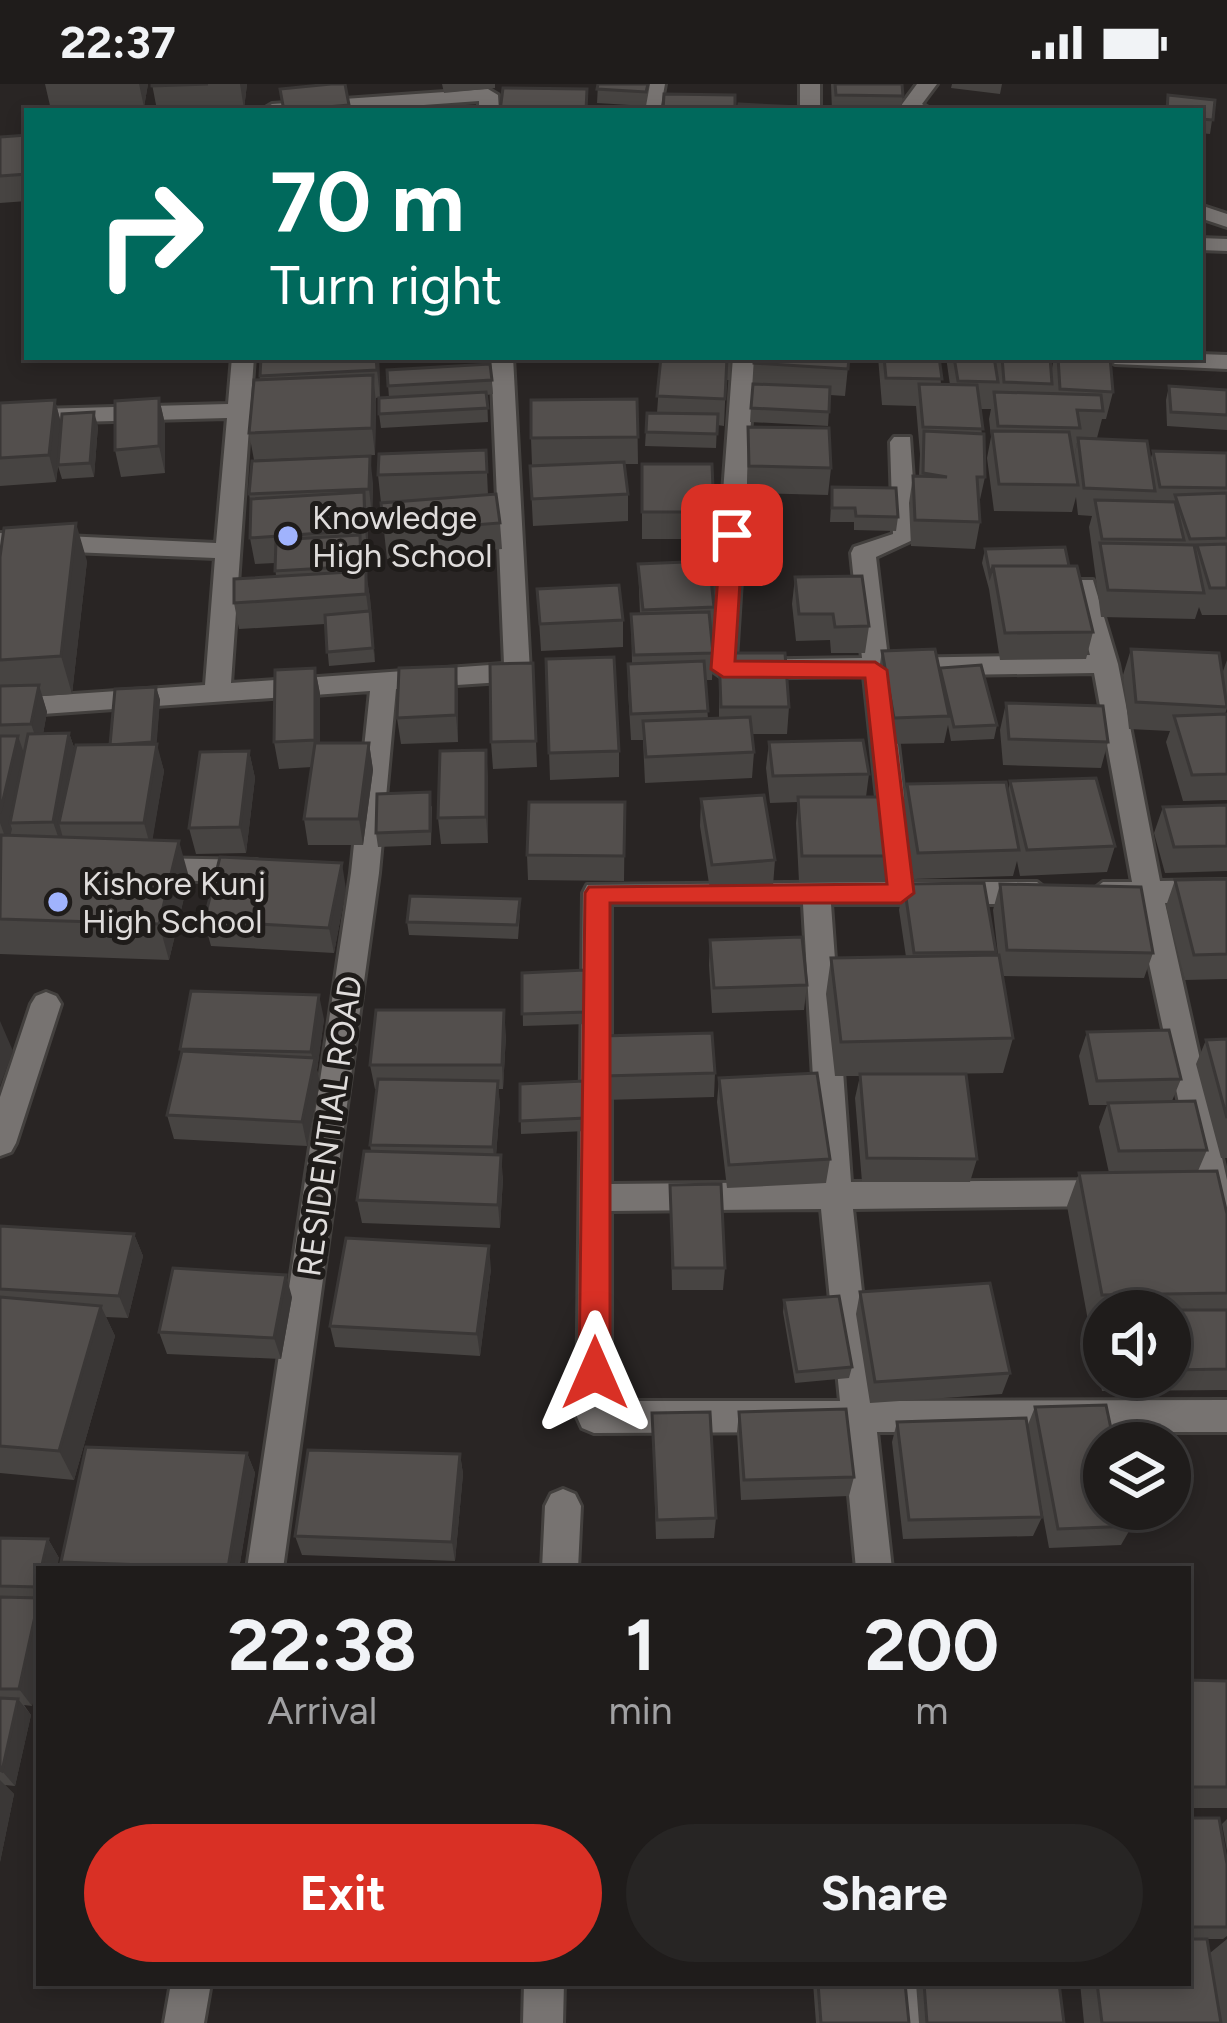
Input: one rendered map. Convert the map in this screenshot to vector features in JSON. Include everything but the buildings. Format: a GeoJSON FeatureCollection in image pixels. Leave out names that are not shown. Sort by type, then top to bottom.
{"type":"FeatureCollection","features":[{"type":"Feature","properties":{"kind":"street"},"geometry":{"type":"LineString","coordinates":[[913,108],[927,84]]}},
{"type":"Feature","properties":{"kind":"street"},"geometry":{"type":"LineString","coordinates":[[301,108],[488,95],[489,108]]}},
{"type":"Feature","properties":{"kind":"street"},"geometry":{"type":"LineString","coordinates":[[217,692],[243,360]]}},
{"type":"Feature","properties":{"kind":"street"},"geometry":{"type":"LineString","coordinates":[[0,708],[517,672],[502,360]]}},
{"type":"Feature","properties":{"kind":"street"},"geometry":{"type":"LineString","coordinates":[[744,360],[723,669],[1105,664]]}},
{"type":"Feature","properties":{"kind":"street"},"geometry":{"type":"LineString","coordinates":[[1182,360],[1227,362]]}},
{"type":"Feature","properties":{"kind":"street"},"geometry":{"type":"LineString","coordinates":[[0,417],[238,411]]}},
{"type":"Feature","properties":{"kind":"street"},"geometry":{"type":"LineString","coordinates":[[901,893],[863,553],[905,538],[902,442]]}},
{"type":"Feature","properties":{"kind":"street"},"geometry":{"type":"LineString","coordinates":[[0,541],[228,551]]}},
{"type":"Feature","properties":{"kind":"street"},"geometry":{"type":"LineString","coordinates":[[1084,586],[1105,664],[1203,1191],[1227,1252]]}},
{"type":"Feature","properties":{"kind":"street","name":"RESIDENTIAL ROAD"},"geometry":{"type":"LineString","coordinates":[[265,1566],[354,873],[384,681]]}},
{"type":"Feature","properties":{"kind":"street"},"geometry":{"type":"LineString","coordinates":[[115,868],[297,872]]}},
{"type":"Feature","properties":{"kind":"street"},"geometry":{"type":"LineString","coordinates":[[1227,891],[598,893],[594,1418],[1227,1416]]}},
{"type":"Feature","properties":{"kind":"street"},"geometry":{"type":"LineString","coordinates":[[816,893],[836,1198],[874,1566]]}},
{"type":"Feature","properties":{"kind":"street"},"geometry":{"type":"LineString","coordinates":[[0,1143],[46,1004]]}},
{"type":"Feature","properties":{"kind":"street"},"geometry":{"type":"LineString","coordinates":[[596,1198],[1144,1192]]}},
{"type":"Feature","properties":{"kind":"street"},"geometry":{"type":"LineString","coordinates":[[560,1566],[563,1506]]}},
{"type":"Feature","properties":{"kind":"street"},"geometry":{"type":"LineString","coordinates":[[184,2023],[190,1986]]}},
{"type":"Feature","properties":{"kind":"street"},"geometry":{"type":"LineString","coordinates":[[543,2023],[544,1986]]}},
{"type":"Feature","properties":{"kind":"street"},"geometry":{"type":"LineString","coordinates":[[906,1986],[909,2023]]}},
{"type":"Feature","properties":{"kind":"place","name":"Knowledge High School"},"geometry":{"type":"Point","coordinates":[288,536]}},
{"type":"Feature","properties":{"kind":"place","name":"Kishore Kunj High School"},"geometry":{"type":"Point","coordinates":[58,902]}},
{"type":"Feature","properties":{"kind":"route"},"geometry":{"type":"LineString","coordinates":[[595,1373],[598,893],[901,893],[875,670],[723,669],[732,535]]}}]}
